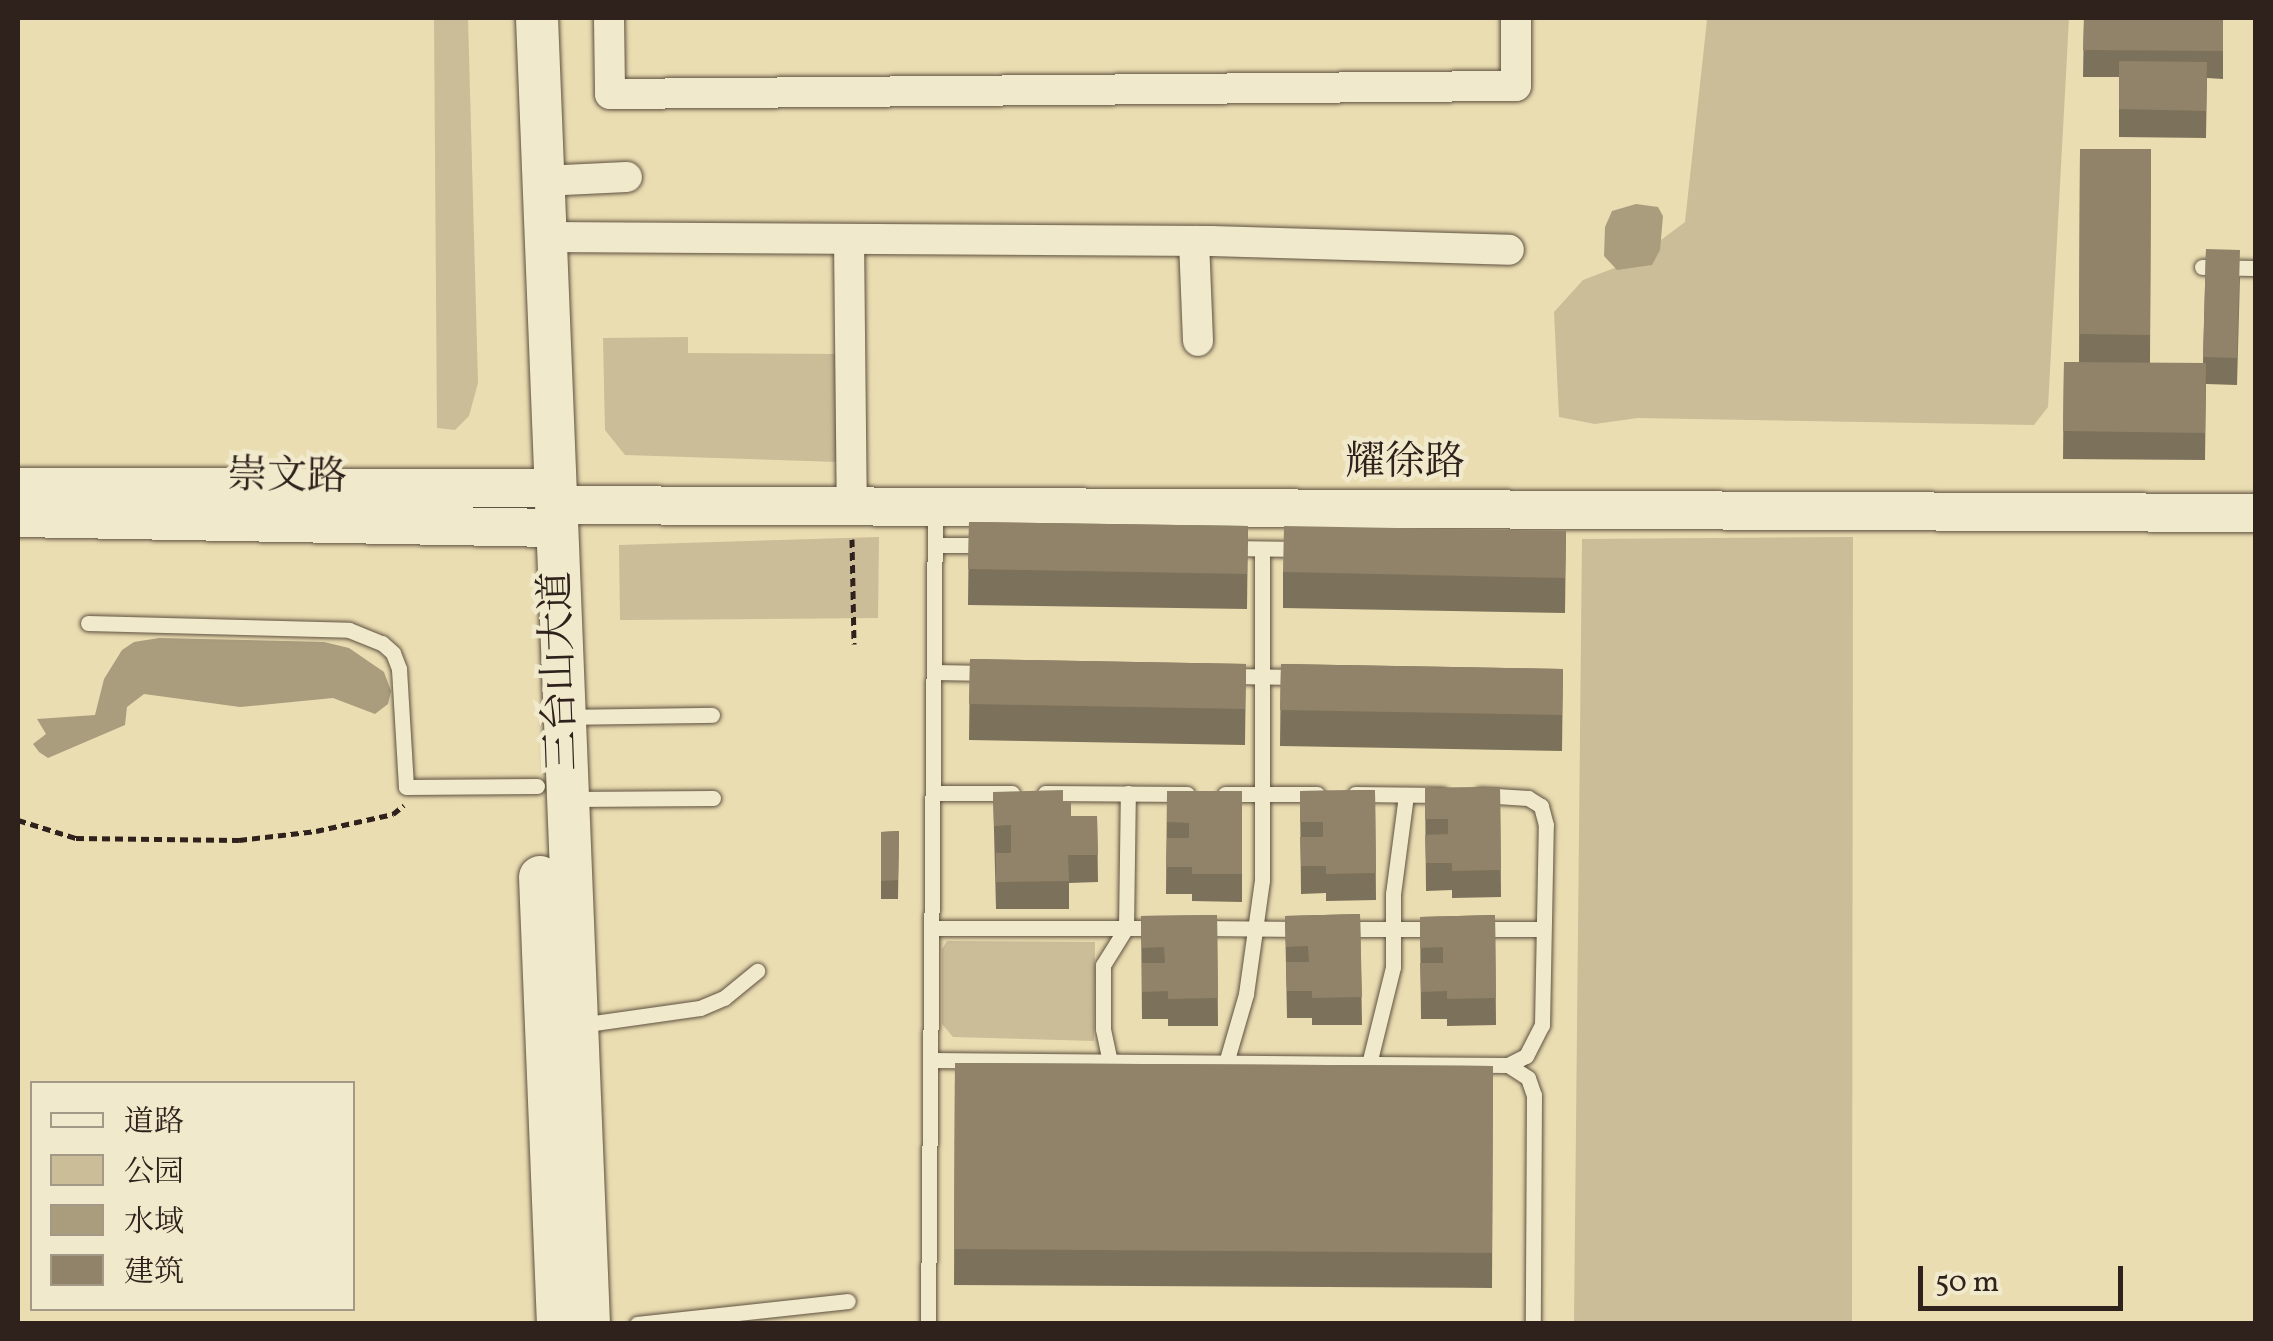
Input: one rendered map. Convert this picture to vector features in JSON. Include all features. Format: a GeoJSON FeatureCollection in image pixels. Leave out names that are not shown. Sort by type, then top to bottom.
{"type":"FeatureCollection","features":[{"type":"Feature","properties":{"kind":"main road","name":"三台山大道"},"geometry":{"type":"LineString","coordinates":[[510,18],[543,507],[563,717],[552,792],[576,1025],[589,1324]]}},
{"type":"Feature","properties":{"kind":"main road","name":"三台山大道"},"geometry":{"type":"LineString","coordinates":[[538,18],[558,1324]]}},
{"type":"Feature","properties":{"kind":"street"},"geometry":{"type":"LineString","coordinates":[[609,18],[610,94],[1516,86],[1516,18]]}},
{"type":"Feature","properties":{"kind":"street"},"geometry":{"type":"LineString","coordinates":[[542,180],[628,176]]}},
{"type":"Feature","properties":{"kind":"street"},"geometry":{"type":"LineString","coordinates":[[544,237],[1194,241],[1509,250]]}},
{"type":"Feature","properties":{"kind":"street"},"geometry":{"type":"LineString","coordinates":[[850,239],[852,506]]}},
{"type":"Feature","properties":{"kind":"street"},"geometry":{"type":"LineString","coordinates":[[1194,241],[1198,342]]}},
{"type":"Feature","properties":{"kind":"street","name":"崇文路"},"geometry":{"type":"LineString","coordinates":[[18,487],[543,507]]}},
{"type":"Feature","properties":{"kind":"street","name":"崇文路"},"geometry":{"type":"LineString","coordinates":[[18,518],[543,507]]}},
{"type":"Feature","properties":{"kind":"street","name":"耀徐路"},"geometry":{"type":"LineString","coordinates":[[543,507],[2256,513]]}},
{"type":"Feature","properties":{"kind":"lane"},"geometry":{"type":"LineString","coordinates":[[2202,267],[2256,268]]}},
{"type":"Feature","properties":{"kind":"lane"},"geometry":{"type":"LineString","coordinates":[[928,1324],[935,506]]}},
{"type":"Feature","properties":{"kind":"lane"},"geometry":{"type":"LineString","coordinates":[[936,544],[1012,546]]}},
{"type":"Feature","properties":{"kind":"lane"},"geometry":{"type":"LineString","coordinates":[[1204,548],[1319,550]]}},
{"type":"Feature","properties":{"kind":"lane"},"geometry":{"type":"LineString","coordinates":[[1226,1062],[1258,928],[1262,549]]}},
{"type":"Feature","properties":{"kind":"lane"},"geometry":{"type":"LineString","coordinates":[[88,623],[326,626],[382,643],[393,653],[402,684],[406,787],[713,798]]}},
{"type":"Feature","properties":{"kind":"lane"},"geometry":{"type":"LineString","coordinates":[[934,672],[1011,673]]}},
{"type":"Feature","properties":{"kind":"lane"},"geometry":{"type":"LineString","coordinates":[[1204,676],[1319,678]]}},
{"type":"Feature","properties":{"kind":"lane"},"geometry":{"type":"LineString","coordinates":[[563,717],[712,715]]}},
{"type":"Feature","properties":{"kind":"lane"},"geometry":{"type":"LineString","coordinates":[[930,1060],[1508,1065],[1526,1056],[1542,1025],[1546,826],[1540,806],[1528,798],[1510,795],[933,793]]}},
{"type":"Feature","properties":{"kind":"lane"},"geometry":{"type":"LineString","coordinates":[[1110,1062],[1103,1029],[1103,964],[1126,928],[1128,793]]}},
{"type":"Feature","properties":{"kind":"lane"},"geometry":{"type":"LineString","coordinates":[[1369,1064],[1388,997],[1395,868],[1406,794]]}},
{"type":"Feature","properties":{"kind":"lane"},"geometry":{"type":"LineString","coordinates":[[932,928],[1544,929]]}},
{"type":"Feature","properties":{"kind":"lane"},"geometry":{"type":"LineString","coordinates":[[576,1025],[700,1008],[724,998],[758,971]]}},
{"type":"Feature","properties":{"kind":"lane"},"geometry":{"type":"LineString","coordinates":[[1508,1065],[1528,1078],[1534,1095],[1533,1324]]}},
{"type":"Feature","properties":{"kind":"lane"},"geometry":{"type":"LineString","coordinates":[[638,1324],[848,1302]]}},
{"type":"Feature","properties":{"kind":"path"},"geometry":{"type":"LineString","coordinates":[[852,506],[854,644]]}},
{"type":"Feature","properties":{"kind":"path"},"geometry":{"type":"LineString","coordinates":[[18,820],[76,838],[239,840],[316,831],[393,814],[403,809],[406,787]]}},
{"type":"Feature","properties":{"kind":"green space"},"geometry":{"type":"Polygon","coordinates":[[[434,18],[468,18],[478,383],[469,416],[455,430],[437,428],[434,18]]]}},
{"type":"Feature","properties":{"kind":"green space"},"geometry":{"type":"Polygon","coordinates":[[[1678,18],[2069,18],[2048,407],[2034,425],[1638,418],[1595,424],[1559,417],[1554,312],[1583,280],[1633,261],[1685,222],[1707,20],[1678,18]]]}},
{"type":"Feature","properties":{"kind":"green space"},"geometry":{"type":"Polygon","coordinates":[[[688,337],[688,353],[838,354],[838,462],[625,455],[605,430],[603,338],[688,337]]]}},
{"type":"Feature","properties":{"kind":"green space"},"geometry":{"type":"Polygon","coordinates":[[[879,537],[878,618],[620,620],[619,545],[879,537]]]}},
{"type":"Feature","properties":{"kind":"green space"},"geometry":{"type":"Polygon","coordinates":[[[1853,537],[1852,1323],[1574,1323],[1582,539],[1853,537]]]}},
{"type":"Feature","properties":{"kind":"green space"},"geometry":{"type":"Polygon","coordinates":[[[947,941],[1095,942],[1094,1041],[953,1037],[942,1024],[942,949],[947,941]]]}},
{"type":"Feature","properties":{"kind":"water"},"geometry":{"type":"Polygon","coordinates":[[[1636,204],[1658,207],[1663,216],[1660,250],[1652,265],[1617,270],[1604,256],[1605,227],[1612,211],[1636,204]]]}},
{"type":"Feature","properties":{"kind":"water"},"geometry":{"type":"Polygon","coordinates":[[[159,638],[324,642],[349,648],[384,672],[391,691],[388,704],[375,714],[333,698],[240,707],[144,694],[127,707],[125,725],[48,758],[39,752],[33,744],[46,734],[37,719],[95,715],[104,679],[122,650],[134,642],[159,638]]]}},
{"type":"Feature","properties":{"kind":"building"},"geometry":{"type":"Polygon","coordinates":[[[2084,18],[2223,19],[2223,51],[2083,50],[2084,18]]]}},
{"type":"Feature","properties":{"kind":"building"},"geometry":{"type":"Polygon","coordinates":[[[2119,61],[2207,62],[2206,111],[2119,109],[2119,61]]]}},
{"type":"Feature","properties":{"kind":"building"},"geometry":{"type":"Polygon","coordinates":[[[2080,149],[2151,149],[2150,335],[2079,334],[2080,149]]]}},
{"type":"Feature","properties":{"kind":"building"},"geometry":{"type":"Polygon","coordinates":[[[2206,249],[2240,250],[2237,358],[2203,357],[2206,249]]]}},
{"type":"Feature","properties":{"kind":"building"},"geometry":{"type":"Polygon","coordinates":[[[2064,362],[2206,363],[2205,433],[2063,431],[2064,362]]]}},
{"type":"Feature","properties":{"kind":"building"},"geometry":{"type":"Polygon","coordinates":[[[969,522],[1248,526],[1247,574],[968,569],[969,522]]]}},
{"type":"Feature","properties":{"kind":"building"},"geometry":{"type":"Polygon","coordinates":[[[1284,526],[1566,531],[1565,578],[1283,572],[1284,526]]]}},
{"type":"Feature","properties":{"kind":"building"},"geometry":{"type":"Polygon","coordinates":[[[970,659],[1246,664],[1245,709],[969,704],[970,659]]]}},
{"type":"Feature","properties":{"kind":"building"},"geometry":{"type":"Polygon","coordinates":[[[1281,664],[1563,669],[1562,715],[1280,710],[1281,664]]]}},
{"type":"Feature","properties":{"kind":"building"},"geometry":{"type":"Polygon","coordinates":[[[1500,787],[1501,870],[1452,871],[1452,863],[1426,863],[1425,835],[1448,834],[1448,819],[1425,819],[1425,788],[1500,787]]]}},
{"type":"Feature","properties":{"kind":"building"},"geometry":{"type":"Polygon","coordinates":[[[1063,790],[1063,801],[1071,801],[1071,816],[1097,816],[1098,855],[1068,855],[1069,881],[996,882],[996,853],[1011,853],[1011,825],[994,826],[993,792],[1063,790]]]}},
{"type":"Feature","properties":{"kind":"building"},"geometry":{"type":"Polygon","coordinates":[[[1375,790],[1376,873],[1326,874],[1326,866],[1301,866],[1300,837],[1323,837],[1323,822],[1300,822],[1300,791],[1375,790]]]}},
{"type":"Feature","properties":{"kind":"building"},"geometry":{"type":"Polygon","coordinates":[[[1167,791],[1242,791],[1242,874],[1192,874],[1192,867],[1166,867],[1167,838],[1189,838],[1189,823],[1167,822],[1167,791]]]}},
{"type":"Feature","properties":{"kind":"building"},"geometry":{"type":"Polygon","coordinates":[[[899,831],[898,880],[881,881],[881,832],[899,831]]]}},
{"type":"Feature","properties":{"kind":"building"},"geometry":{"type":"Polygon","coordinates":[[[1360,914],[1362,997],[1312,998],[1312,991],[1287,991],[1286,962],[1309,962],[1308,946],[1286,947],[1285,916],[1360,914]]]}},
{"type":"Feature","properties":{"kind":"building"},"geometry":{"type":"Polygon","coordinates":[[[1217,915],[1218,998],[1168,999],[1168,991],[1142,992],[1142,963],[1165,963],[1164,947],[1142,948],[1141,916],[1217,915]]]}},
{"type":"Feature","properties":{"kind":"building"},"geometry":{"type":"Polygon","coordinates":[[[1495,915],[1496,998],[1447,999],[1447,991],[1421,992],[1420,963],[1443,963],[1443,947],[1420,948],[1420,917],[1495,915]]]}},
{"type":"Feature","properties":{"kind":"building"},"geometry":{"type":"Polygon","coordinates":[[[955,1063],[1493,1066],[1492,1253],[954,1249],[955,1063]]]}}]}
